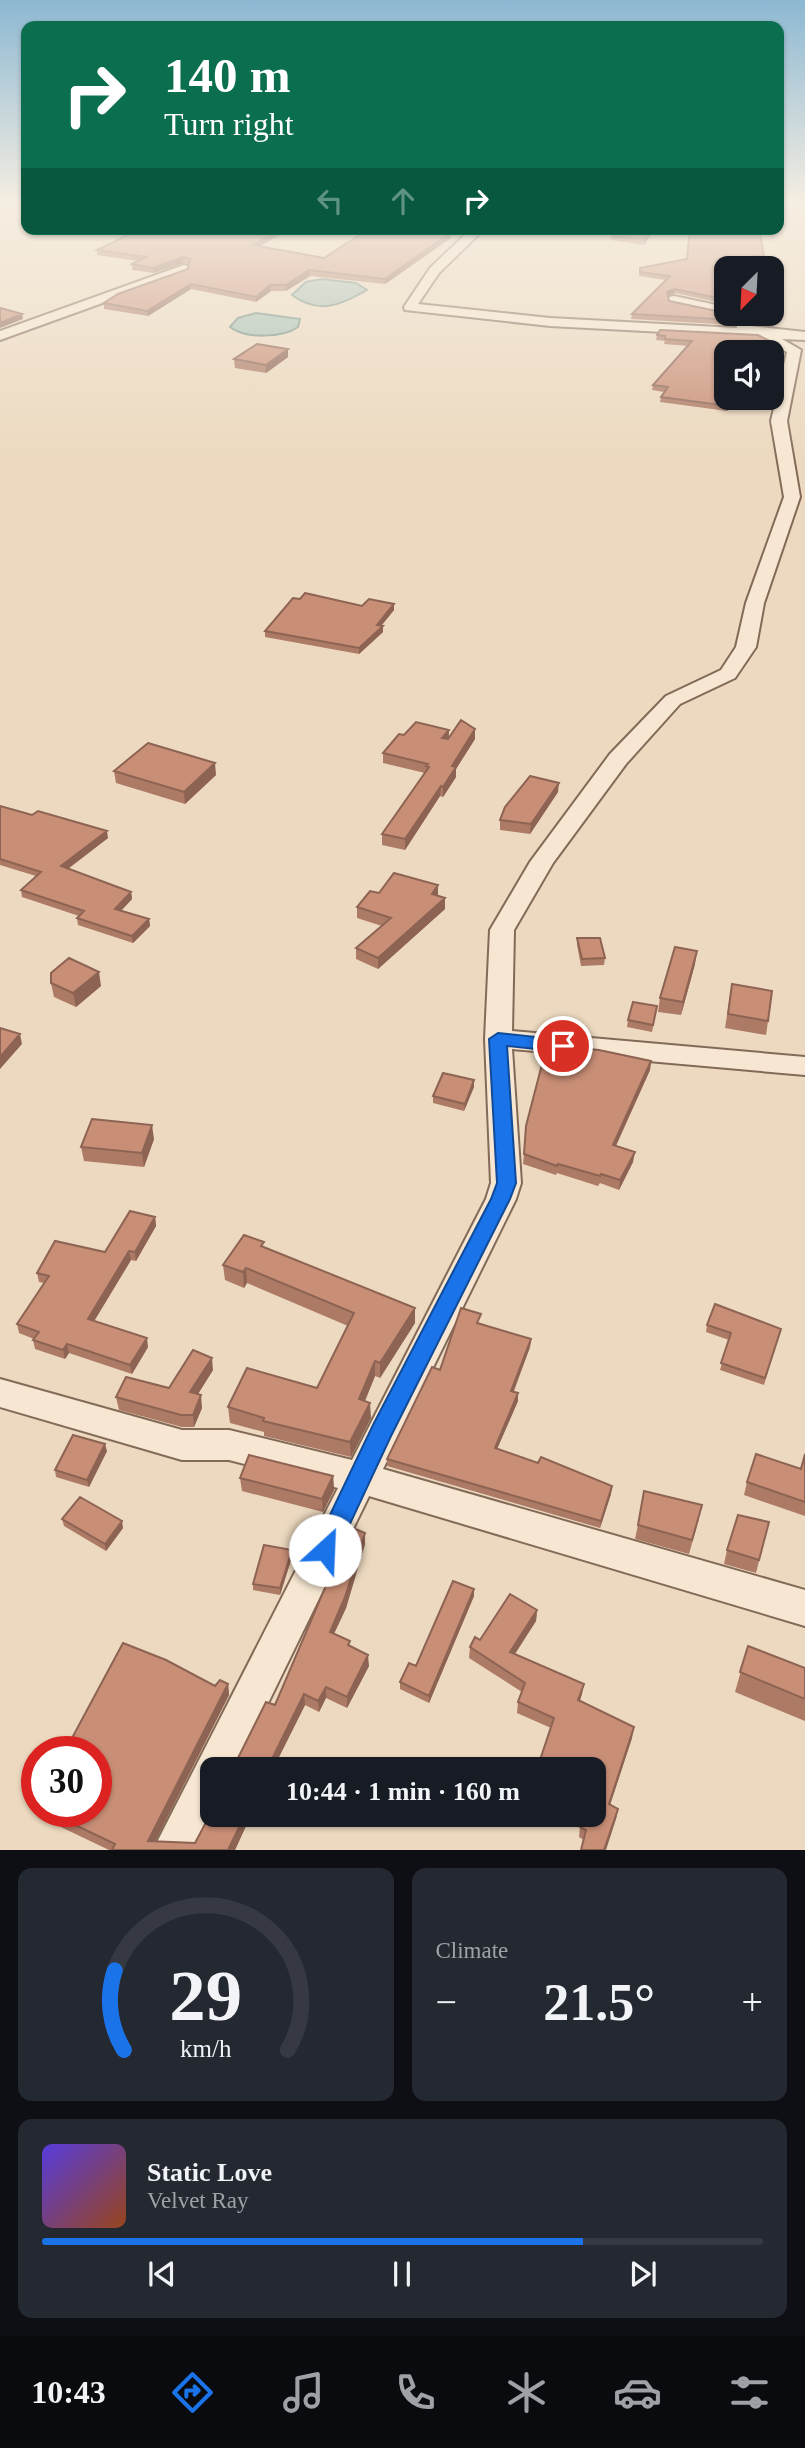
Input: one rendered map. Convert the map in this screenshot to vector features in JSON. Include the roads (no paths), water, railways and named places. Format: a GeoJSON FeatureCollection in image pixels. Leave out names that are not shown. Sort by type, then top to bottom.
{"type":"FeatureCollection","features":[{"type":"Feature","properties":{"kind":"street"},"geometry":{"type":"LineString","coordinates":[[0,336],[128,289]]}},
{"type":"Feature","properties":{"kind":"street"},"geometry":{"type":"LineString","coordinates":[[422,289],[410,307],[550,322],[805,336]]}},
{"type":"Feature","properties":{"kind":"street"},"geometry":{"type":"LineString","coordinates":[[674,300],[714,308]]}},
{"type":"Feature","properties":{"kind":"street"},"geometry":{"type":"LineString","coordinates":[[221,1757],[291,1623],[360,1478],[501,1199],[506,1183],[498,1039],[502,930],[542,862],[618,759],[673,700],[728,674],[746,647],[755,603],[792,497],[779,421],[794,350],[744,329],[743,326]]}},
{"type":"Feature","properties":{"kind":"street"},"geometry":{"type":"LineString","coordinates":[[498,1039],[805,1066]]}},
{"type":"Feature","properties":{"kind":"street"},"geometry":{"type":"LineString","coordinates":[[0,1393],[182,1445],[229,1445],[360,1478],[805,1608]]}},
{"type":"Feature","properties":{"kind":"street"},"geometry":{"type":"LineString","coordinates":[[174,1850],[200,1799]]}}]}
